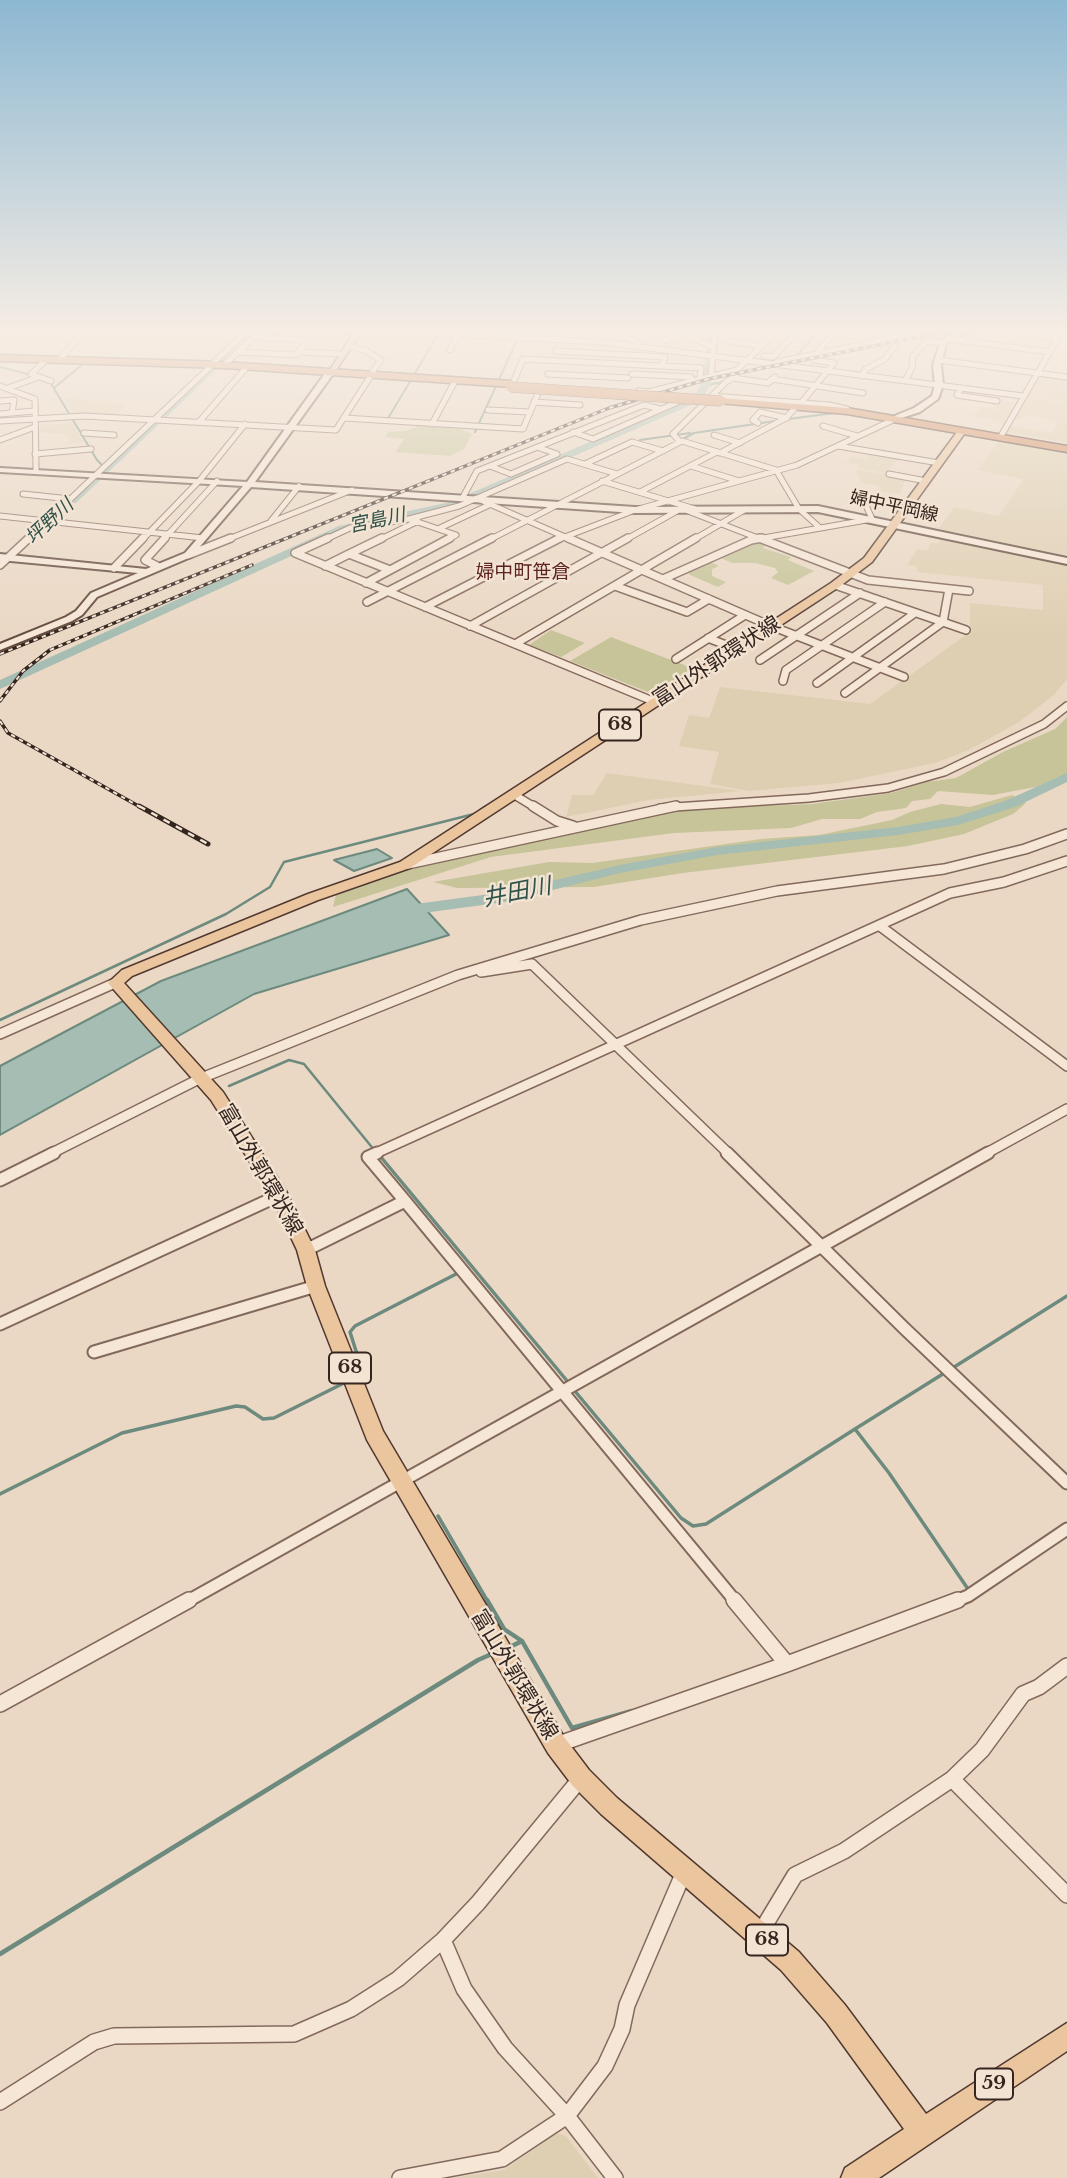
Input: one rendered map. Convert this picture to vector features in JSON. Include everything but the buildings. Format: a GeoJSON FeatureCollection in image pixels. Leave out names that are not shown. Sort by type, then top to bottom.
{"type":"FeatureCollection","features":[{"type":"Feature","properties":{"kind":"highway"},"geometry":{"type":"LineString","coordinates":[[977,433],[1067,448]]}},
{"type":"Feature","properties":{"kind":"highway"},"geometry":{"type":"LineString","coordinates":[[979,433],[1067,448]]}},
{"type":"Feature","properties":{"kind":"main road"},"geometry":{"type":"LineString","coordinates":[[0,647],[69,618],[79,612],[94,595],[188,555],[250,483],[288,433]]}},
{"type":"Feature","properties":{"kind":"main road","name":"富山外郭環状線"},"geometry":{"type":"LineString","coordinates":[[922,2131],[836,2014],[790,1961],[581,1779],[555,1745],[374,1434],[316,1286],[306,1250],[280,1195],[217,1096],[119,988],[127,973],[313,897],[405,865],[835,585],[868,560],[960,433]]}},
{"type":"Feature","properties":{"kind":"main road","name":"婦中平岡線"},"geometry":{"type":"LineString","coordinates":[[0,470],[299,486],[635,510],[677,512],[818,509],[896,523],[1067,561]]}},
{"type":"Feature","properties":{"kind":"main road"},"geometry":{"type":"LineString","coordinates":[[7,557],[144,572]]}},
{"type":"Feature","properties":{"kind":"main road","name":"59"},"geometry":{"type":"LineString","coordinates":[[855,2178],[922,2131],[1064,2045]]}},
{"type":"Feature","properties":{"kind":"street"},"geometry":{"type":"LineString","coordinates":[[0,440],[20,433]]}},
{"type":"Feature","properties":{"kind":"street"},"geometry":{"type":"LineString","coordinates":[[35,433],[36,470]]}},
{"type":"Feature","properties":{"kind":"street"},"geometry":{"type":"LineString","coordinates":[[84,433],[85,435],[114,435]]}},
{"type":"Feature","properties":{"kind":"street"},"geometry":{"type":"LineString","coordinates":[[0,565],[144,433]]}},
{"type":"Feature","properties":{"kind":"street"},"geometry":{"type":"LineString","coordinates":[[114,569],[200,480],[238,433]]}},
{"type":"Feature","properties":{"kind":"street"},"geometry":{"type":"LineString","coordinates":[[469,497],[477,471],[571,433]]}},
{"type":"Feature","properties":{"kind":"street"},"geometry":{"type":"LineString","coordinates":[[575,433],[593,439],[607,433]]}},
{"type":"Feature","properties":{"kind":"street"},"geometry":{"type":"LineString","coordinates":[[674,433],[680,442],[776,470],[799,509],[819,527]]}},
{"type":"Feature","properties":{"kind":"street"},"geometry":{"type":"LineString","coordinates":[[640,492],[759,433]]}},
{"type":"Feature","properties":{"kind":"street"},"geometry":{"type":"LineString","coordinates":[[846,433],[857,436]]}},
{"type":"Feature","properties":{"kind":"street"},"geometry":{"type":"LineString","coordinates":[[425,607],[564,536],[635,510],[797,465],[864,433]]}},
{"type":"Feature","properties":{"kind":"street"},"geometry":{"type":"LineString","coordinates":[[714,435],[740,443]]}},
{"type":"Feature","properties":{"kind":"street"},"geometry":{"type":"LineString","coordinates":[[586,464],[632,442],[663,451]]}},
{"type":"Feature","properties":{"kind":"street"},"geometry":{"type":"LineString","coordinates":[[367,601],[680,442]]}},
{"type":"Feature","properties":{"kind":"street"},"geometry":{"type":"LineString","coordinates":[[838,446],[939,463]]}},
{"type":"Feature","properties":{"kind":"street"},"geometry":{"type":"LineString","coordinates":[[537,447],[617,474]]}},
{"type":"Feature","properties":{"kind":"street"},"geometry":{"type":"LineString","coordinates":[[36,454],[91,449]]}},
{"type":"Feature","properties":{"kind":"street"},"geometry":{"type":"LineString","coordinates":[[490,466],[512,474],[562,457]]}},
{"type":"Feature","properties":{"kind":"street"},"geometry":{"type":"LineString","coordinates":[[562,457],[469,497],[458,506],[409,519],[350,528],[295,553],[655,702]]}},
{"type":"Feature","properties":{"kind":"street"},"geometry":{"type":"LineString","coordinates":[[691,466],[739,481]]}},
{"type":"Feature","properties":{"kind":"street"},"geometry":{"type":"LineString","coordinates":[[50,521],[70,499],[100,474]]}},
{"type":"Feature","properties":{"kind":"street"},"geometry":{"type":"LineString","coordinates":[[889,474],[926,481]]}},
{"type":"Feature","properties":{"kind":"street"},"geometry":{"type":"LineString","coordinates":[[157,566],[145,560],[217,481]]}},
{"type":"Feature","properties":{"kind":"street"},"geometry":{"type":"LineString","coordinates":[[602,481],[701,511]]}},
{"type":"Feature","properties":{"kind":"street"},"geometry":{"type":"LineString","coordinates":[[271,522],[299,486]]}},
{"type":"Feature","properties":{"kind":"street"},"geometry":{"type":"LineString","coordinates":[[188,555],[352,490]]}},
{"type":"Feature","properties":{"kind":"street"},"geometry":{"type":"LineString","coordinates":[[23,494],[70,499]]}},
{"type":"Feature","properties":{"kind":"street"},"geometry":{"type":"LineString","coordinates":[[663,579],[751,540],[872,519],[861,494]]}},
{"type":"Feature","properties":{"kind":"street"},"geometry":{"type":"LineString","coordinates":[[469,497],[491,504],[771,626],[904,677]]}},
{"type":"Feature","properties":{"kind":"street"},"geometry":{"type":"LineString","coordinates":[[440,528],[491,504]]}},
{"type":"Feature","properties":{"kind":"street"},"geometry":{"type":"LineString","coordinates":[[515,644],[746,509]]}},
{"type":"Feature","properties":{"kind":"street"},"geometry":{"type":"LineString","coordinates":[[688,511],[868,580],[969,591]]}},
{"type":"Feature","properties":{"kind":"street"},"geometry":{"type":"LineString","coordinates":[[470,626],[677,512]]}},
{"type":"Feature","properties":{"kind":"street"},"geometry":{"type":"LineString","coordinates":[[0,516],[203,538]]}},
{"type":"Feature","properties":{"kind":"street"},"geometry":{"type":"LineString","coordinates":[[366,583],[456,536],[409,519]]}},
{"type":"Feature","properties":{"kind":"street"},"geometry":{"type":"LineString","coordinates":[[325,566],[418,521]]}},
{"type":"Feature","properties":{"kind":"street"},"geometry":{"type":"LineString","coordinates":[[349,554],[390,570]]}},
{"type":"Feature","properties":{"kind":"street"},"geometry":{"type":"LineString","coordinates":[[835,585],[966,630]]}},
{"type":"Feature","properties":{"kind":"street"},"geometry":{"type":"LineString","coordinates":[[615,586],[687,612],[709,599]]}},
{"type":"Feature","properties":{"kind":"street"},"geometry":{"type":"LineString","coordinates":[[845,693],[943,622],[949,589]]}},
{"type":"Feature","properties":{"kind":"street"},"geometry":{"type":"LineString","coordinates":[[760,660],[860,593]]}},
{"type":"Feature","properties":{"kind":"street"},"geometry":{"type":"LineString","coordinates":[[783,681],[786,670],[885,602]]}},
{"type":"Feature","properties":{"kind":"street"},"geometry":{"type":"LineString","coordinates":[[817,683],[915,613]]}},
{"type":"Feature","properties":{"kind":"street"},"geometry":{"type":"LineString","coordinates":[[676,659],[745,615]]}},
{"type":"Feature","properties":{"kind":"street"},"geometry":{"type":"LineString","coordinates":[[708,638],[736,649]]}},
{"type":"Feature","properties":{"kind":"street"},"geometry":{"type":"LineString","coordinates":[[405,865],[665,807],[808,798],[888,788],[944,772],[1044,724],[1067,706]]}},
{"type":"Feature","properties":{"kind":"street"},"geometry":{"type":"LineString","coordinates":[[513,794],[557,821],[574,827]]}},
{"type":"Feature","properties":{"kind":"street"},"geometry":{"type":"LineString","coordinates":[[0,1180],[196,1074],[458,975],[641,920],[788,889],[944,869],[1024,849],[1067,834]]}},
{"type":"Feature","properties":{"kind":"street"},"geometry":{"type":"LineString","coordinates":[[787,1664],[368,1157],[950,893],[1013,879],[1067,861]]}},
{"type":"Feature","properties":{"kind":"street"},"geometry":{"type":"LineString","coordinates":[[880,926],[1067,1066]]}},
{"type":"Feature","properties":{"kind":"street"},"geometry":{"type":"LineString","coordinates":[[458,975],[532,964],[1067,1483]]}},
{"type":"Feature","properties":{"kind":"street"},"geometry":{"type":"LineString","coordinates":[[0,1034],[119,988]]}},
{"type":"Feature","properties":{"kind":"street"},"geometry":{"type":"LineString","coordinates":[[0,1704],[401,1483],[561,1390],[1067,1109]]}},
{"type":"Feature","properties":{"kind":"street"},"geometry":{"type":"LineString","coordinates":[[0,1324],[280,1195]]}},
{"type":"Feature","properties":{"kind":"street"},"geometry":{"type":"LineString","coordinates":[[306,1250],[405,1201]]}},
{"type":"Feature","properties":{"kind":"street"},"geometry":{"type":"LineString","coordinates":[[94,1352],[316,1286]]}},
{"type":"Feature","properties":{"kind":"street"},"geometry":{"type":"LineString","coordinates":[[555,1745],[787,1664],[968,1596],[1067,1529]]}},
{"type":"Feature","properties":{"kind":"street"},"geometry":{"type":"LineString","coordinates":[[760,1934],[795,1875],[844,1851],[952,1779],[982,1750],[1023,1694],[1039,1687],[1067,1666]]}},
{"type":"Feature","properties":{"kind":"street"},"geometry":{"type":"LineString","coordinates":[[0,2102],[94,2042],[114,2036],[295,2034],[351,2009],[398,1979],[443,1940],[478,1903],[581,1779]]}},
{"type":"Feature","properties":{"kind":"street"},"geometry":{"type":"LineString","coordinates":[[952,1779],[1067,1895]]}},
{"type":"Feature","properties":{"kind":"street"},"geometry":{"type":"LineString","coordinates":[[400,2178],[502,2159],[567,2116],[605,2066],[622,2029],[627,2004],[685,1870]]}},
{"type":"Feature","properties":{"kind":"street"},"geometry":{"type":"LineString","coordinates":[[443,1940],[464,1989],[505,2048],[567,2116],[615,2178]]}},
{"type":"Feature","properties":{"kind":"shaded area"},"geometry":{"type":"Polygon","coordinates":[[[47,433],[78,433],[84,442],[67,444],[71,438],[64,434],[47,433]]]}},
{"type":"Feature","properties":{"kind":"shaded area"},"geometry":{"type":"Polygon","coordinates":[[[388,433],[472,434],[464,449],[450,456],[395,452],[404,439],[385,437],[388,433]]]}},
{"type":"Feature","properties":{"kind":"shaded area"},"geometry":{"type":"Polygon","coordinates":[[[1010,433],[1051,433],[1067,433],[1067,443],[1010,433]]]}},
{"type":"Feature","properties":{"kind":"shaded area"},"geometry":{"type":"Polygon","coordinates":[[[999,442],[1067,453],[1067,557],[938,529],[954,507],[999,516],[1024,479],[978,470],[999,442]]]}},
{"type":"Feature","properties":{"kind":"shaded area"},"geometry":{"type":"Polygon","coordinates":[[[871,453],[899,458],[885,473],[847,463],[852,456],[865,459],[871,453]]]}},
{"type":"Feature","properties":{"kind":"shaded area"},"geometry":{"type":"Polygon","coordinates":[[[855,469],[906,478],[900,494],[880,492],[879,485],[861,483],[855,469]]]}},
{"type":"Feature","properties":{"kind":"shaded area"},"geometry":{"type":"Polygon","coordinates":[[[939,536],[1067,564],[1067,679],[1054,695],[1019,722],[969,750],[935,763],[839,783],[749,791],[710,784],[719,752],[679,746],[689,715],[709,718],[720,687],[870,704],[970,632],[970,603],[1043,610],[1043,585],[917,572],[917,566],[907,565],[917,549],[928,550],[930,543],[939,543],[939,536]]]}},
{"type":"Feature","properties":{"kind":"shaded area"},"geometry":{"type":"Polygon","coordinates":[[[753,540],[766,545],[763,548],[791,557],[788,560],[814,571],[788,585],[771,578],[778,572],[775,568],[755,563],[732,563],[721,558],[711,562],[719,566],[712,569],[712,576],[726,582],[718,587],[690,575],[686,570],[753,540]]]}},
{"type":"Feature","properties":{"kind":"shaded area"},"geometry":{"type":"Polygon","coordinates":[[[551,630],[585,643],[561,657],[529,645],[551,630]]]}},
{"type":"Feature","properties":{"kind":"shaded area"},"geometry":{"type":"Polygon","coordinates":[[[611,637],[692,668],[653,694],[570,661],[611,637]]]}},
{"type":"Feature","properties":{"kind":"shaded area"},"geometry":{"type":"Polygon","coordinates":[[[1067,717],[1067,781],[993,795],[938,791],[930,799],[912,801],[906,808],[877,812],[860,819],[822,819],[791,828],[674,833],[491,857],[333,907],[336,895],[407,870],[670,810],[812,804],[891,793],[927,782],[956,778],[1003,752],[1055,729],[1067,717]]]}},
{"type":"Feature","properties":{"kind":"shaded area"},"geometry":{"type":"Polygon","coordinates":[[[607,773],[741,791],[649,800],[566,817],[572,795],[593,795],[607,773]]]}},
{"type":"Feature","properties":{"kind":"shaded area"},"geometry":{"type":"Polygon","coordinates":[[[1012,795],[1026,803],[1013,814],[964,834],[908,846],[683,873],[594,887],[457,888],[433,882],[549,862],[592,863],[761,839],[819,835],[892,820],[941,804],[970,807],[1012,795]]]}},
{"type":"Feature","properties":{"kind":"shaded area"},"geometry":{"type":"Polygon","coordinates":[[[377,849],[392,858],[354,871],[334,860],[377,849]]]}},
{"type":"Feature","properties":{"kind":"shaded area"},"geometry":{"type":"Polygon","coordinates":[[[407,889],[449,935],[254,994],[0,1135],[0,1066],[161,981],[407,889]]]}},
{"type":"Feature","properties":{"kind":"shaded area"},"geometry":{"type":"Polygon","coordinates":[[[557,2133],[566,2136],[598,2178],[452,2178],[504,2170],[557,2133]]]}},
{"type":"Feature","properties":{"kind":"waterway"},"geometry":{"type":"LineString","coordinates":[[81,433],[97,460],[106,469]]}},
{"type":"Feature","properties":{"kind":"waterway","name":"坪野川"},"geometry":{"type":"LineString","coordinates":[[72,501],[145,433]]}},
{"type":"Feature","properties":{"kind":"waterway","name":"宮島川"},"geometry":{"type":"LineString","coordinates":[[0,685],[343,528],[453,505],[620,433]]}},
{"type":"Feature","properties":{"kind":"waterway"},"geometry":{"type":"LineString","coordinates":[[640,440],[690,433]]}},
{"type":"Feature","properties":{"kind":"waterway"},"geometry":{"type":"LineString","coordinates":[[683,439],[696,433]]}},
{"type":"Feature","properties":{"kind":"waterway","name":"井田川"},"geometry":{"type":"LineString","coordinates":[[401,911],[505,897],[620,869],[717,851],[898,831],[958,821],[1010,804],[1067,777]]}},
{"type":"Feature","properties":{"kind":"waterway"},"geometry":{"type":"LineString","coordinates":[[483,808],[503,795]]}},
{"type":"Feature","properties":{"kind":"waterway"},"geometry":{"type":"LineString","coordinates":[[0,1020],[226,914],[270,887],[284,862],[474,814]]}},
{"type":"Feature","properties":{"kind":"waterway"},"geometry":{"type":"LineString","coordinates":[[229,1086],[289,1060],[304,1064],[375,1151]]}},
{"type":"Feature","properties":{"kind":"waterway"},"geometry":{"type":"LineString","coordinates":[[380,1156],[568,1382]]}},
{"type":"Feature","properties":{"kind":"waterway"},"geometry":{"type":"LineString","coordinates":[[360,1375],[363,1373],[350,1332],[355,1326],[460,1272]]}},
{"type":"Feature","properties":{"kind":"waterway"},"geometry":{"type":"LineString","coordinates":[[951,1369],[1067,1296]]}},
{"type":"Feature","properties":{"kind":"waterway"},"geometry":{"type":"LineString","coordinates":[[855,1429],[946,1372]]}},
{"type":"Feature","properties":{"kind":"waterway"},"geometry":{"type":"LineString","coordinates":[[0,1494],[122,1433],[236,1406],[245,1407],[263,1419],[274,1418],[348,1381]]}},
{"type":"Feature","properties":{"kind":"waterway"},"geometry":{"type":"LineString","coordinates":[[574,1390],[681,1518],[693,1526],[706,1524],[855,1429]]}},
{"type":"Feature","properties":{"kind":"waterway"},"geometry":{"type":"LineString","coordinates":[[855,1429],[889,1473],[968,1589]]}},
{"type":"Feature","properties":{"kind":"waterway"},"geometry":{"type":"LineString","coordinates":[[438,1516],[488,1602]]}},
{"type":"Feature","properties":{"kind":"waterway"},"geometry":{"type":"LineString","coordinates":[[487,1600],[504,1629],[522,1641]]}},
{"type":"Feature","properties":{"kind":"waterway"},"geometry":{"type":"LineString","coordinates":[[510,1647],[522,1641]]}},
{"type":"Feature","properties":{"kind":"waterway"},"geometry":{"type":"LineString","coordinates":[[522,1641],[572,1728],[632,1711]]}},
{"type":"Feature","properties":{"kind":"waterway"},"geometry":{"type":"LineString","coordinates":[[0,1954],[478,1660],[494,1653]]}},
{"type":"Feature","properties":{"kind":"railway"},"geometry":{"type":"LineString","coordinates":[[0,654],[548,433]]}},
{"type":"Feature","properties":{"kind":"railway"},"geometry":{"type":"LineString","coordinates":[[0,701],[23,671],[50,650],[252,565]]}},
{"type":"Feature","properties":{"kind":"railway"},"geometry":{"type":"LineString","coordinates":[[0,721],[8,733],[142,808]]}},
{"type":"Feature","properties":{"kind":"railway"},"geometry":{"type":"LineString","coordinates":[[139,806],[208,844]]}},
{"type":"Feature","properties":{"kind":"district","name":"婦中町笹倉"},"geometry":{"type":"Point","coordinates":[523,573]}}]}
